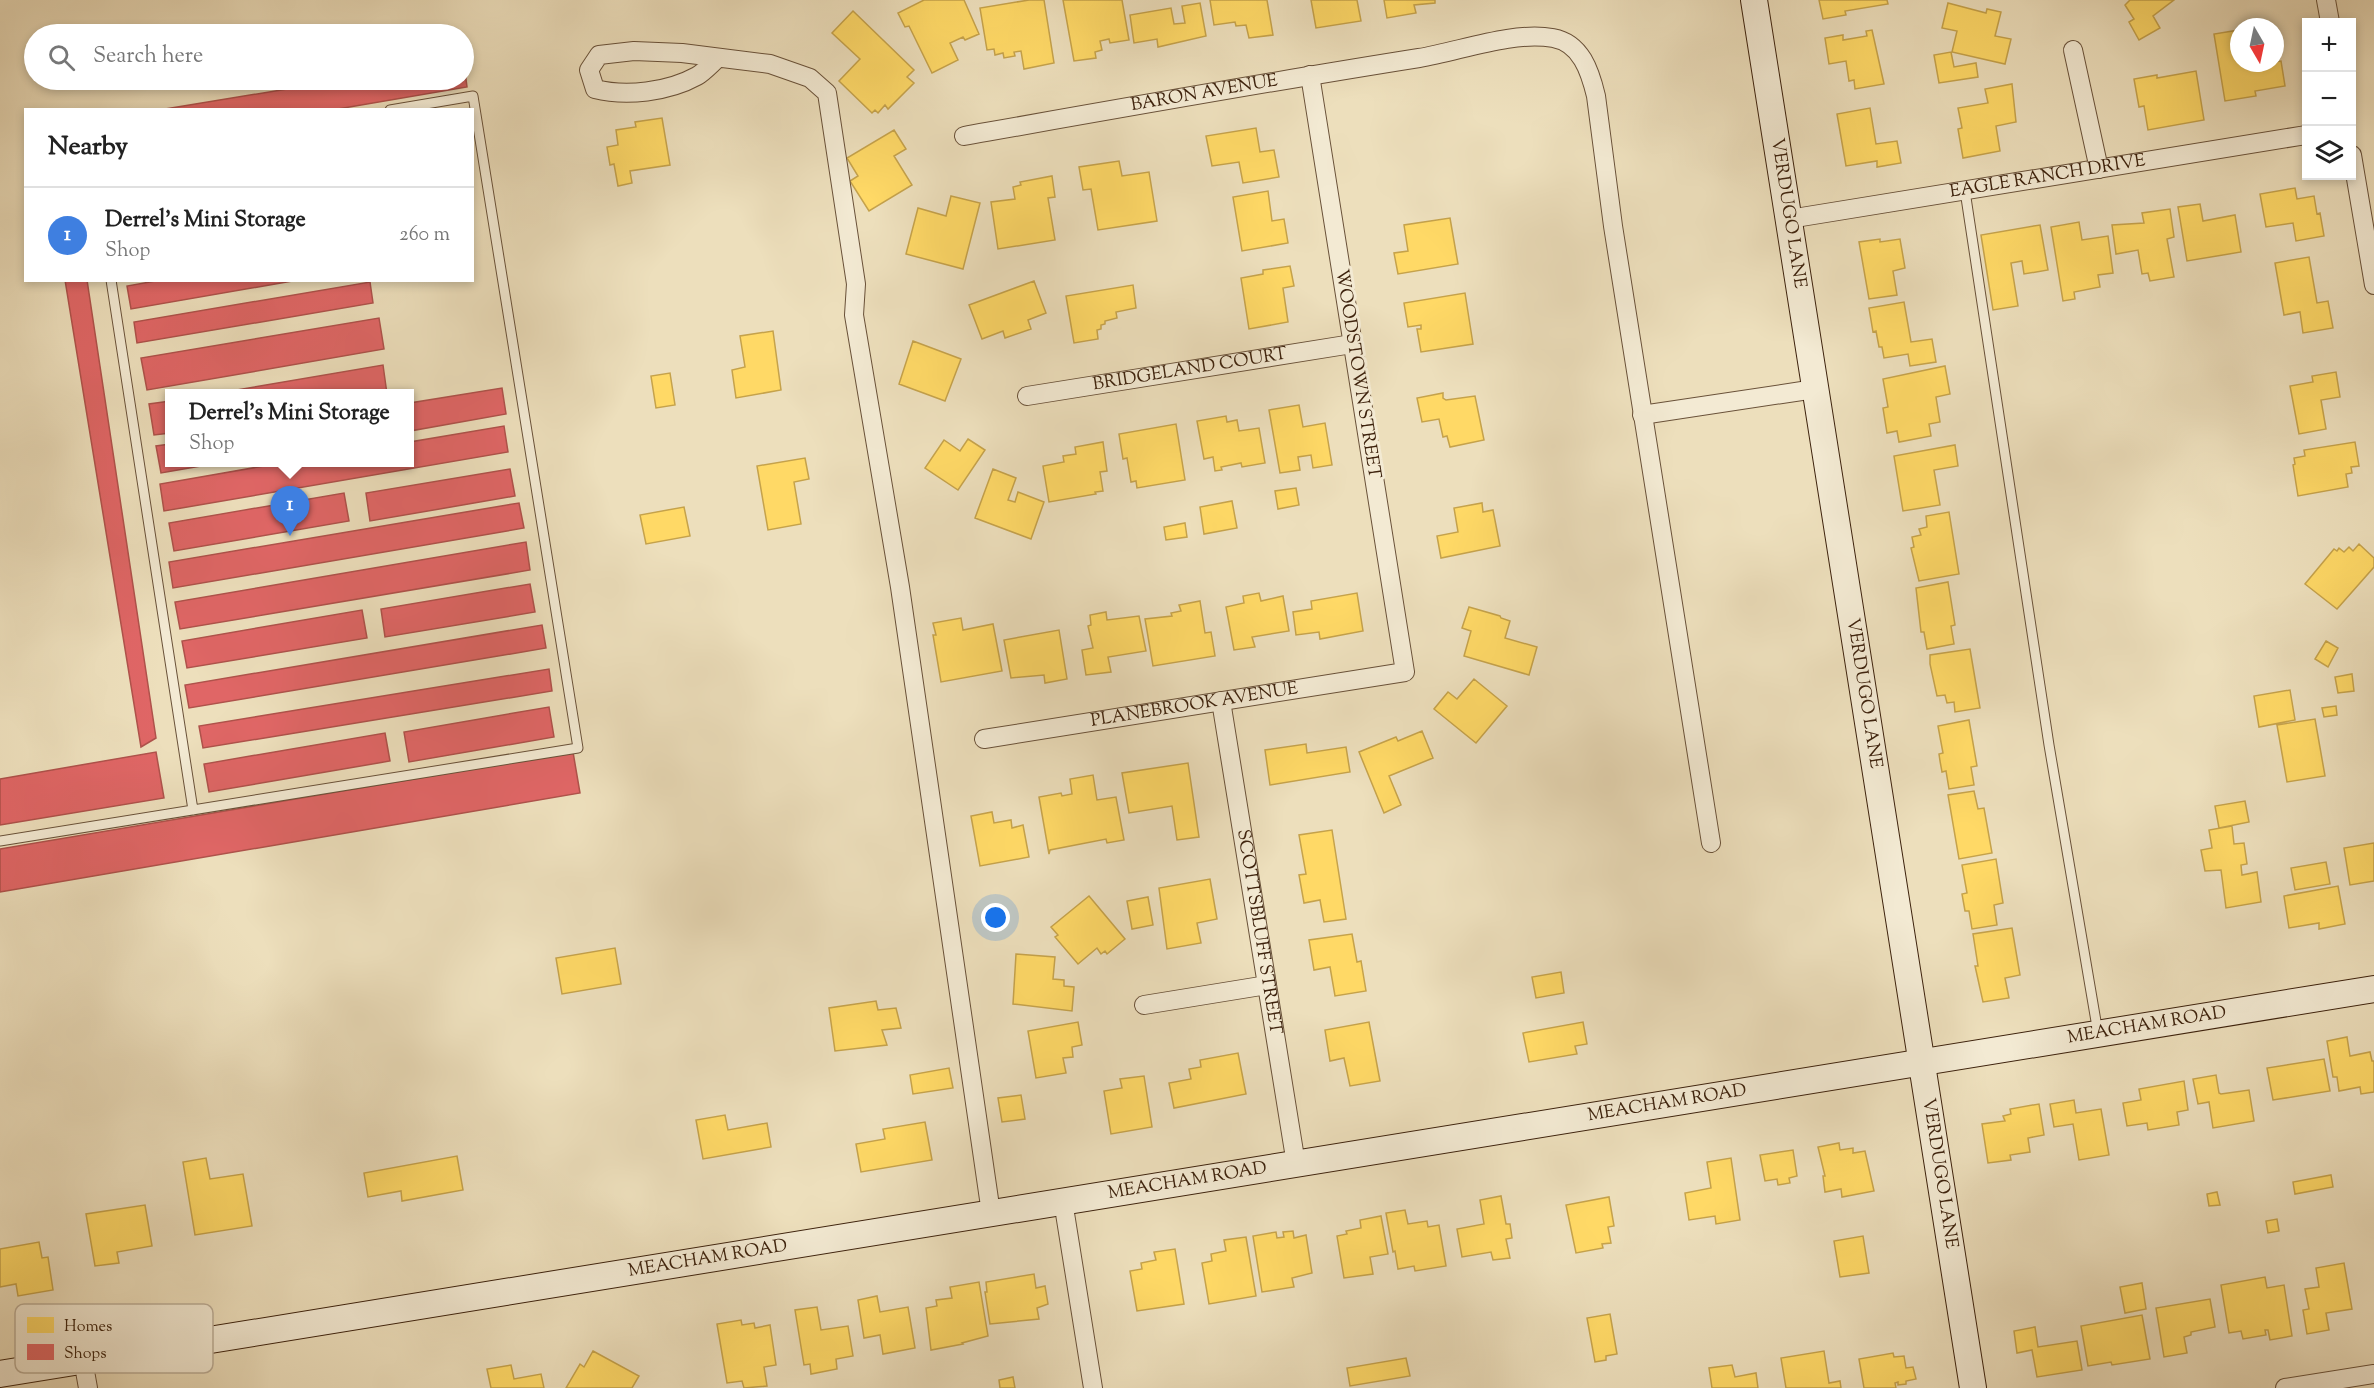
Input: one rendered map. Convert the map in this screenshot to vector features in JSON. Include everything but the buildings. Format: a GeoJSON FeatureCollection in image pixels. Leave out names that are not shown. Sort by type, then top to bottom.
{"type":"FeatureCollection","features":[{"type":"Feature","properties":{"kind":"street","name":"VERDUGO LANE"},"geometry":{"type":"LineString","coordinates":[[1755,0],[1973,1388]]}},
{"type":"Feature","properties":{"kind":"street"},"geometry":{"type":"LineString","coordinates":[[2326,0],[2329,18]]}},
{"type":"Feature","properties":{"kind":"street","name":"BARON AVENUE"},"geometry":{"type":"LineString","coordinates":[[964,136],[1310,75],[1447,54],[1530,36],[1554,38],[1569,44],[1582,57],[1591,76],[1596,96],[1612,226],[1711,843]]}},
{"type":"Feature","properties":{"kind":"street"},"geometry":{"type":"LineString","coordinates":[[2073,50],[2099,169]]}},
{"type":"Feature","properties":{"kind":"street"},"geometry":{"type":"LineString","coordinates":[[718,58],[697,76],[666,88],[613,93],[595,89],[589,70],[599,55],[634,51],[718,58],[770,64],[810,78],[827,93],[856,284],[854,315],[900,587],[991,1213]]}},
{"type":"Feature","properties":{"kind":"street","name":"WOODSTOWN STREET"},"geometry":{"type":"LineString","coordinates":[[1310,75],[1405,672]]}},
{"type":"Feature","properties":{"kind":"street","name":"EAGLE RANCH DRIVE"},"geometry":{"type":"LineString","coordinates":[[1789,219],[2302,136]]}},
{"type":"Feature","properties":{"kind":"street"},"geometry":{"type":"LineString","coordinates":[[2356,179],[2374,285]]}},
{"type":"Feature","properties":{"kind":"street","name":"BRIDGELAND COURT"},"geometry":{"type":"LineString","coordinates":[[1027,396],[1353,344]]}},
{"type":"Feature","properties":{"kind":"street"},"geometry":{"type":"LineString","coordinates":[[1642,415],[1815,389]]}},
{"type":"Feature","properties":{"kind":"street","name":"PLANEBROOK AVENUE"},"geometry":{"type":"LineString","coordinates":[[984,739],[1405,672]]}},
{"type":"Feature","properties":{"kind":"street","name":"SCOTTSBLUFF STREET"},"geometry":{"type":"LineString","coordinates":[[1221,701],[1296,1164]]}},
{"type":"Feature","properties":{"kind":"street"},"geometry":{"type":"LineString","coordinates":[[1144,1005],[1267,985]]}},
{"type":"Feature","properties":{"kind":"street","name":"MEACHAM ROAD"},"geometry":{"type":"LineString","coordinates":[[213,1339],[2374,989]]}},
{"type":"Feature","properties":{"kind":"street"},"geometry":{"type":"LineString","coordinates":[[1063,1201],[1093,1388]]}},
{"type":"Feature","properties":{"kind":"street","name":"MEACHAM ROAD"},"geometry":{"type":"LineString","coordinates":[[0,1374],[15,1371]]}},
{"type":"Feature","properties":{"kind":"street"},"geometry":{"type":"LineString","coordinates":[[85,1373],[88,1388]]}},
{"type":"Feature","properties":{"kind":"street"},"geometry":{"type":"LineString","coordinates":[[2285,1388],[2374,1374]]}},
{"type":"Feature","properties":{"kind":"lane"},"geometry":{"type":"LineString","coordinates":[[0,841],[578,748],[473,96],[402,108]]}},
{"type":"Feature","properties":{"kind":"lane"},"geometry":{"type":"LineString","coordinates":[[1965,191],[2049,745],[2098,1034]]}},
{"type":"Feature","properties":{"kind":"lane"},"geometry":{"type":"LineString","coordinates":[[111,282],[193,810]]}},
{"type":"Feature","properties":{"kind":"place","name":"Derrel's Mini Storage"},"geometry":{"type":"Point","coordinates":[290,536]}}]}
